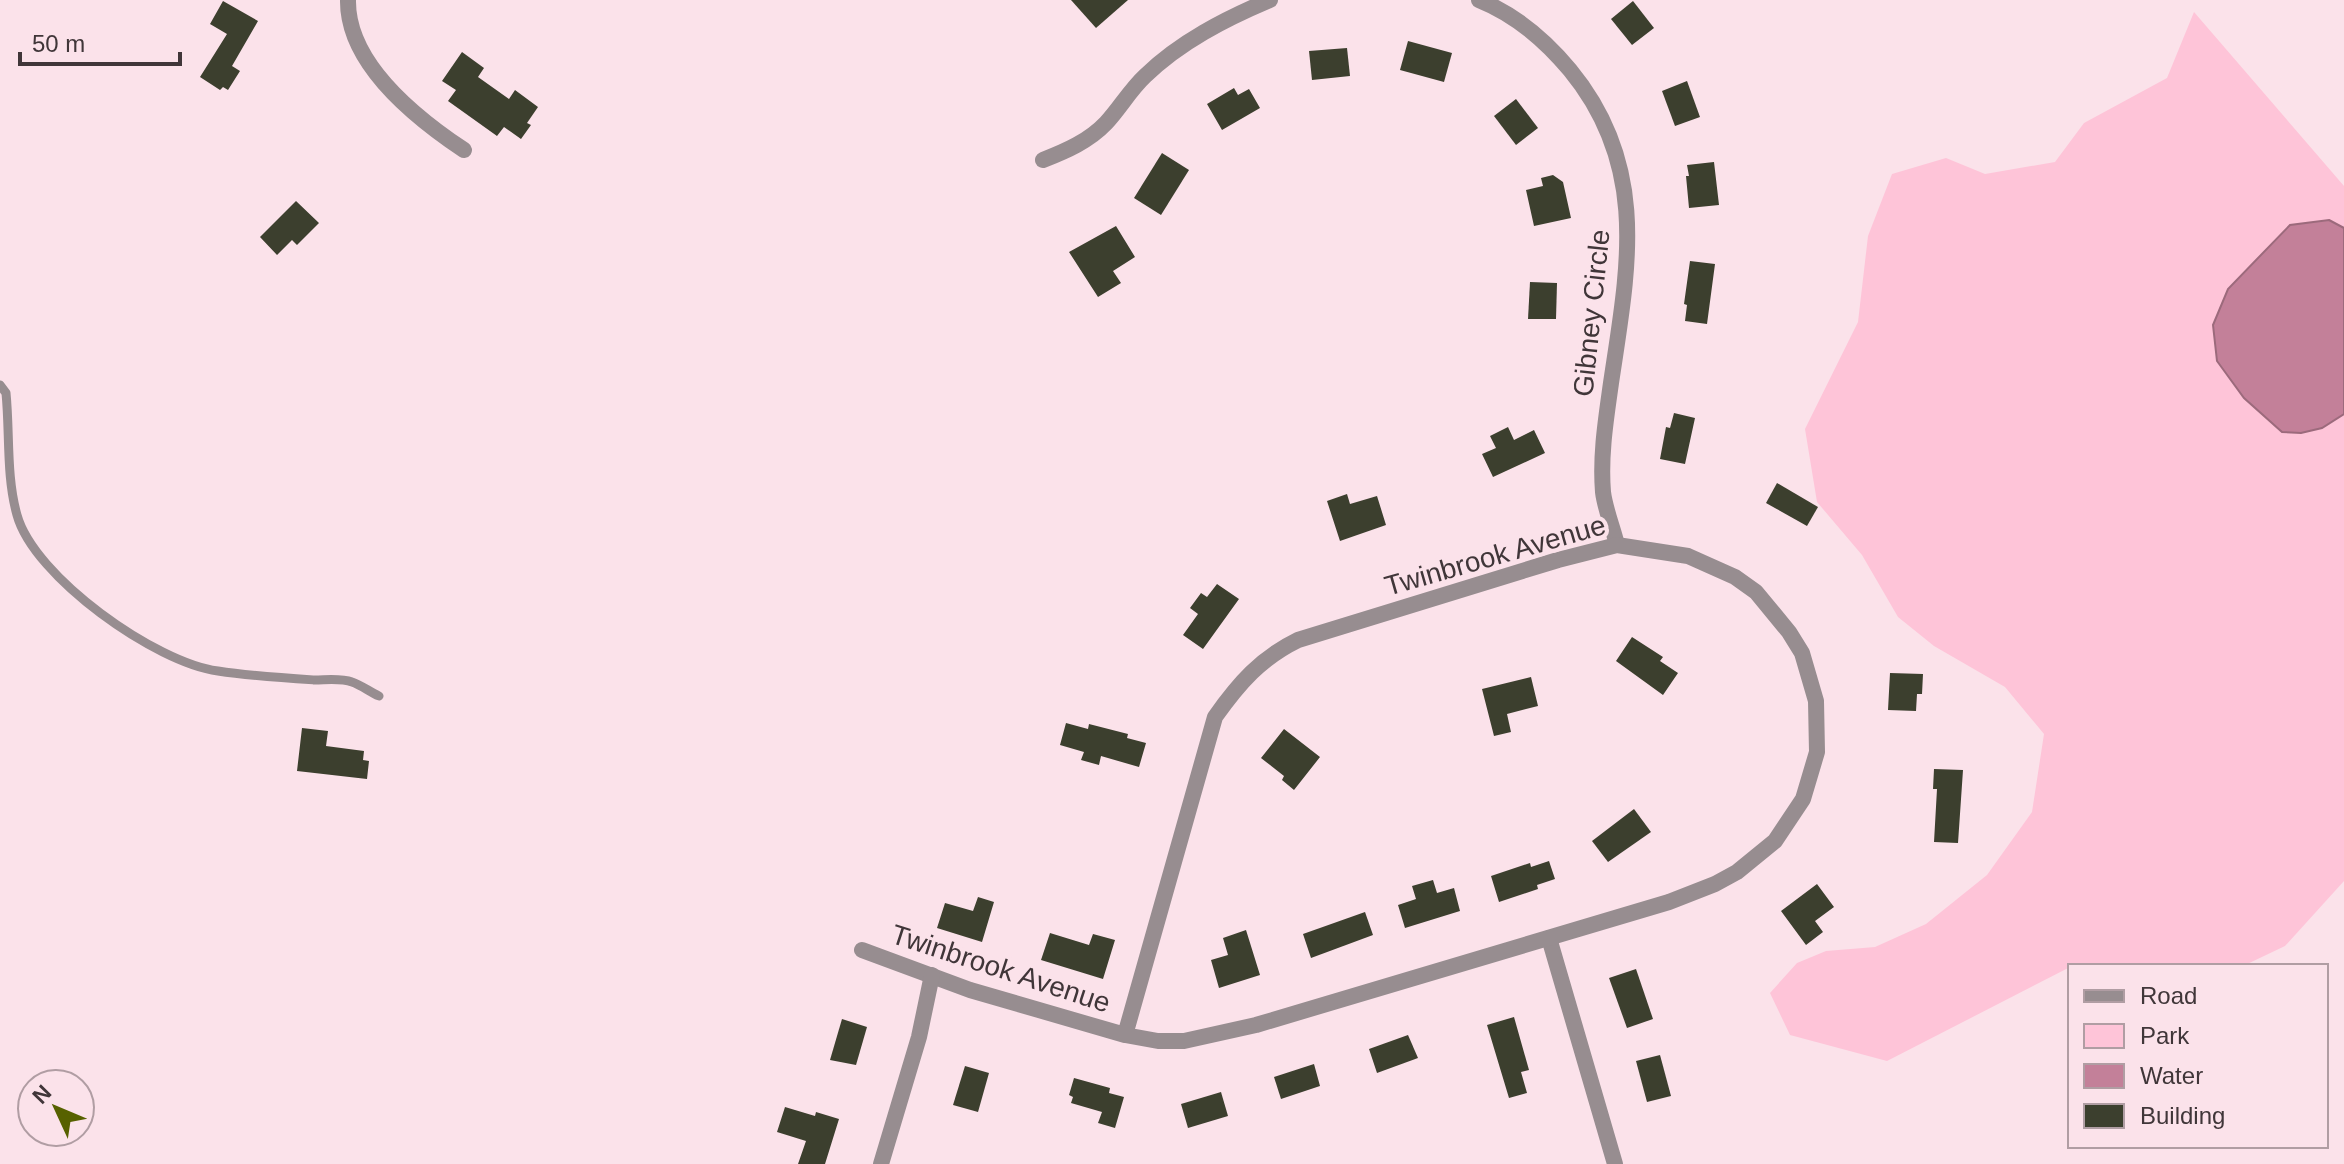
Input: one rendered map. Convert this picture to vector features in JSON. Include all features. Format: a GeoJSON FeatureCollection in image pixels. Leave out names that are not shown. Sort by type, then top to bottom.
{"type":"FeatureCollection","features":[{"type":"Feature","properties":{"kind":"street"},"geometry":{"type":"LineString","coordinates":[[348,0],[352,29],[369,61],[414,114],[464,150]]}},
{"type":"Feature","properties":{"kind":"street"},"geometry":{"type":"LineString","coordinates":[[1043,160],[1069,150],[1105,124],[1143,77],[1201,33],[1270,0]]}},
{"type":"Feature","properties":{"kind":"street","name":"Gibney Circle"},"geometry":{"type":"LineString","coordinates":[[1479,0],[1525,26],[1556,53],[1596,108],[1618,158],[1626,198],[1628,271],[1603,436],[1602,467],[1604,496],[1617,545]]}},
{"type":"Feature","properties":{"kind":"street","name":"Twinbrook Avenue"},"geometry":{"type":"LineString","coordinates":[[862,950],[970,990],[1125,1035],[1158,1041],[1184,1041],[1256,1025],[1669,902],[1737,872],[1775,841],[1803,799],[1817,752],[1816,701],[1802,653],[1756,592],[1735,577],[1688,556],[1617,545],[1558,560],[1298,640],[1276,651],[1240,682],[1215,717],[1125,1035]]}},
{"type":"Feature","properties":{"kind":"street"},"geometry":{"type":"LineString","coordinates":[[1549,938],[1615,1164]]}},
{"type":"Feature","properties":{"kind":"street"},"geometry":{"type":"LineString","coordinates":[[881,1164],[919,1037],[932,975]]}},
{"type":"Feature","properties":{"kind":"lane"},"geometry":{"type":"LineString","coordinates":[[0,385],[6,393],[10,481],[17,518],[30,543],[53,570],[92,606],[152,648],[178,661],[213,671],[350,681],[379,696]]}},
{"type":"Feature","properties":{"kind":"green space"},"geometry":{"type":"Polygon","coordinates":[[[2194,12],[2344,186],[2344,881],[2285,946],[2247,964],[2068,964],[2068,968],[1887,1061],[1790,1035],[1770,993],[1797,963],[1826,951],[1875,947],[1926,924],[1987,875],[2032,812],[2044,734],[2005,687],[1934,646],[1898,617],[1862,555],[1817,502],[1805,429],[1858,322],[1868,236],[1892,174],[1946,158],[1985,174],[2055,162],[2084,123],[2167,78],[2194,12]]]}},
{"type":"Feature","properties":{"kind":"water"},"geometry":{"type":"Polygon","coordinates":[[[2329,220],[2344,228],[2344,414],[2322,428],[2301,433],[2282,432],[2244,398],[2217,361],[2213,325],[2228,289],[2290,225],[2329,220]]]}},
{"type":"Feature","properties":{"kind":"building"},"geometry":{"type":"Polygon","coordinates":[[[1071,0],[1128,0],[1096,28],[1071,0]]]}},
{"type":"Feature","properties":{"kind":"building"},"geometry":{"type":"Polygon","coordinates":[[[223,1],[258,21],[232,66],[240,71],[228,90],[223,87],[220,90],[200,77],[227,34],[210,24],[223,1]]]}},
{"type":"Feature","properties":{"kind":"building"},"geometry":{"type":"Polygon","coordinates":[[[1633,1],[1654,28],[1632,45],[1611,19],[1633,1]]]}},
{"type":"Feature","properties":{"kind":"building"},"geometry":{"type":"Polygon","coordinates":[[[1408,41],[1452,53],[1444,82],[1400,70],[1408,41]]]}},
{"type":"Feature","properties":{"kind":"building"},"geometry":{"type":"Polygon","coordinates":[[[1347,48],[1350,76],[1312,80],[1309,51],[1347,48]]]}},
{"type":"Feature","properties":{"kind":"building"},"geometry":{"type":"Polygon","coordinates":[[[462,52],[484,68],[478,77],[509,99],[515,90],[538,107],[521,139],[504,127],[497,136],[448,101],[456,90],[442,81],[462,52]]]}},
{"type":"Feature","properties":{"kind":"building"},"geometry":{"type":"Polygon","coordinates":[[[1687,81],[1700,117],[1675,126],[1662,91],[1687,81]]]}},
{"type":"Feature","properties":{"kind":"building"},"geometry":{"type":"Polygon","coordinates":[[[1234,88],[1238,95],[1249,89],[1260,108],[1222,130],[1207,104],[1234,88]]]}},
{"type":"Feature","properties":{"kind":"building"},"geometry":{"type":"Polygon","coordinates":[[[1516,99],[1538,128],[1516,145],[1494,116],[1516,99]]]}},
{"type":"Feature","properties":{"kind":"building"},"geometry":{"type":"Polygon","coordinates":[[[1162,153],[1189,170],[1161,215],[1134,198],[1162,153]]]}},
{"type":"Feature","properties":{"kind":"building"},"geometry":{"type":"Polygon","coordinates":[[[1714,162],[1719,205],[1689,208],[1687,165],[1714,162]]]}},
{"type":"Feature","properties":{"kind":"building"},"geometry":{"type":"Polygon","coordinates":[[[1553,175],[1563,182],[1571,218],[1534,226],[1526,190],[1543,186],[1541,178],[1553,175]]]}},
{"type":"Feature","properties":{"kind":"building"},"geometry":{"type":"Polygon","coordinates":[[[296,201],[319,223],[297,245],[292,240],[277,255],[260,237],[296,201]]]}},
{"type":"Feature","properties":{"kind":"building"},"geometry":{"type":"Polygon","coordinates":[[[1116,226],[1135,257],[1113,271],[1121,283],[1098,297],[1069,252],[1116,226]]]}},
{"type":"Feature","properties":{"kind":"building"},"geometry":{"type":"Polygon","coordinates":[[[1690,261],[1715,264],[1707,324],[1685,321],[1687,305],[1684,304],[1690,261]]]}},
{"type":"Feature","properties":{"kind":"building"},"geometry":{"type":"Polygon","coordinates":[[[1530,282],[1557,283],[1556,319],[1528,319],[1530,282]]]}},
{"type":"Feature","properties":{"kind":"building"},"geometry":{"type":"Polygon","coordinates":[[[1674,413],[1695,418],[1685,464],[1660,459],[1666,427],[1670,428],[1674,413]]]}},
{"type":"Feature","properties":{"kind":"building"},"geometry":{"type":"Polygon","coordinates":[[[1508,427],[1514,440],[1534,430],[1545,453],[1493,477],[1482,454],[1496,448],[1490,436],[1508,427]]]}},
{"type":"Feature","properties":{"kind":"building"},"geometry":{"type":"Polygon","coordinates":[[[1777,483],[1818,507],[1807,526],[1766,503],[1777,483]]]}},
{"type":"Feature","properties":{"kind":"building"},"geometry":{"type":"Polygon","coordinates":[[[1347,494],[1350,504],[1377,496],[1386,525],[1340,541],[1327,501],[1347,494]]]}},
{"type":"Feature","properties":{"kind":"building"},"geometry":{"type":"Polygon","coordinates":[[[1217,584],[1239,599],[1203,649],[1183,635],[1198,614],[1190,608],[1201,593],[1207,597],[1217,584]]]}},
{"type":"Feature","properties":{"kind":"building"},"geometry":{"type":"Polygon","coordinates":[[[1632,637],[1663,657],[1660,661],[1678,673],[1663,695],[1616,661],[1632,637]]]}},
{"type":"Feature","properties":{"kind":"building"},"geometry":{"type":"Polygon","coordinates":[[[1890,673],[1923,674],[1922,694],[1917,694],[1916,711],[1888,710],[1890,673]]]}},
{"type":"Feature","properties":{"kind":"building"},"geometry":{"type":"Polygon","coordinates":[[[1531,677],[1538,706],[1507,714],[1511,732],[1494,736],[1482,689],[1531,677]]]}},
{"type":"Feature","properties":{"kind":"building"},"geometry":{"type":"Polygon","coordinates":[[[1066,723],[1088,729],[1089,724],[1128,734],[1127,738],[1146,743],[1139,767],[1101,756],[1099,765],[1081,760],[1084,752],[1060,745],[1066,723]]]}},
{"type":"Feature","properties":{"kind":"building"},"geometry":{"type":"Polygon","coordinates":[[[302,728],[328,731],[326,746],[364,751],[363,760],[369,761],[367,779],[297,771],[302,728]]]}},
{"type":"Feature","properties":{"kind":"building"},"geometry":{"type":"Polygon","coordinates":[[[1284,729],[1320,757],[1294,790],[1282,780],[1284,776],[1261,758],[1284,729]]]}},
{"type":"Feature","properties":{"kind":"building"},"geometry":{"type":"Polygon","coordinates":[[[1934,769],[1963,770],[1958,843],[1934,842],[1937,789],[1933,789],[1934,769]]]}},
{"type":"Feature","properties":{"kind":"building"},"geometry":{"type":"Polygon","coordinates":[[[1634,809],[1651,832],[1608,862],[1592,841],[1634,809]]]}},
{"type":"Feature","properties":{"kind":"building"},"geometry":{"type":"Polygon","coordinates":[[[1549,861],[1555,879],[1537,885],[1538,889],[1499,902],[1491,876],[1530,863],[1531,867],[1549,861]]]}},
{"type":"Feature","properties":{"kind":"building"},"geometry":{"type":"Polygon","coordinates":[[[1433,880],[1437,893],[1454,888],[1460,911],[1405,928],[1398,905],[1416,899],[1412,886],[1433,880]]]}},
{"type":"Feature","properties":{"kind":"building"},"geometry":{"type":"Polygon","coordinates":[[[1817,884],[1834,907],[1815,921],[1823,932],[1806,945],[1781,911],[1817,884]]]}},
{"type":"Feature","properties":{"kind":"building"},"geometry":{"type":"Polygon","coordinates":[[[978,897],[994,902],[982,942],[937,928],[945,903],[973,911],[978,897]]]}},
{"type":"Feature","properties":{"kind":"building"},"geometry":{"type":"Polygon","coordinates":[[[1365,912],[1373,935],[1311,958],[1303,934],[1365,912]]]}},
{"type":"Feature","properties":{"kind":"building"},"geometry":{"type":"Polygon","coordinates":[[[1246,930],[1260,975],[1219,988],[1211,960],[1228,955],[1223,938],[1246,930]]]}},
{"type":"Feature","properties":{"kind":"building"},"geometry":{"type":"Polygon","coordinates":[[[1050,933],[1089,945],[1093,934],[1115,940],[1103,979],[1041,960],[1050,933]]]}},
{"type":"Feature","properties":{"kind":"building"},"geometry":{"type":"Polygon","coordinates":[[[1636,969],[1653,1019],[1627,1028],[1609,978],[1636,969]]]}},
{"type":"Feature","properties":{"kind":"building"},"geometry":{"type":"Polygon","coordinates":[[[1514,1017],[1529,1070],[1521,1072],[1527,1093],[1509,1098],[1487,1025],[1514,1017]]]}},
{"type":"Feature","properties":{"kind":"building"},"geometry":{"type":"Polygon","coordinates":[[[842,1019],[867,1027],[856,1065],[830,1060],[842,1019]]]}},
{"type":"Feature","properties":{"kind":"building"},"geometry":{"type":"Polygon","coordinates":[[[1408,1035],[1418,1058],[1377,1073],[1369,1049],[1408,1035]]]}},
{"type":"Feature","properties":{"kind":"building"},"geometry":{"type":"Polygon","coordinates":[[[1660,1055],[1671,1096],[1647,1102],[1636,1061],[1660,1055]]]}},
{"type":"Feature","properties":{"kind":"building"},"geometry":{"type":"Polygon","coordinates":[[[1314,1064],[1320,1086],[1281,1099],[1274,1077],[1314,1064]]]}},
{"type":"Feature","properties":{"kind":"building"},"geometry":{"type":"Polygon","coordinates":[[[965,1066],[989,1073],[978,1112],[953,1105],[965,1066]]]}},
{"type":"Feature","properties":{"kind":"building"},"geometry":{"type":"Polygon","coordinates":[[[1074,1078],[1110,1088],[1109,1093],[1124,1097],[1115,1128],[1098,1123],[1102,1112],[1071,1103],[1073,1097],[1069,1095],[1074,1078]]]}},
{"type":"Feature","properties":{"kind":"building"},"geometry":{"type":"Polygon","coordinates":[[[1221,1092],[1228,1116],[1188,1128],[1181,1104],[1221,1092]]]}},
{"type":"Feature","properties":{"kind":"building"},"geometry":{"type":"Polygon","coordinates":[[[785,1107],[839,1119],[825,1164],[798,1164],[806,1141],[777,1132],[785,1107]]]}}]}
